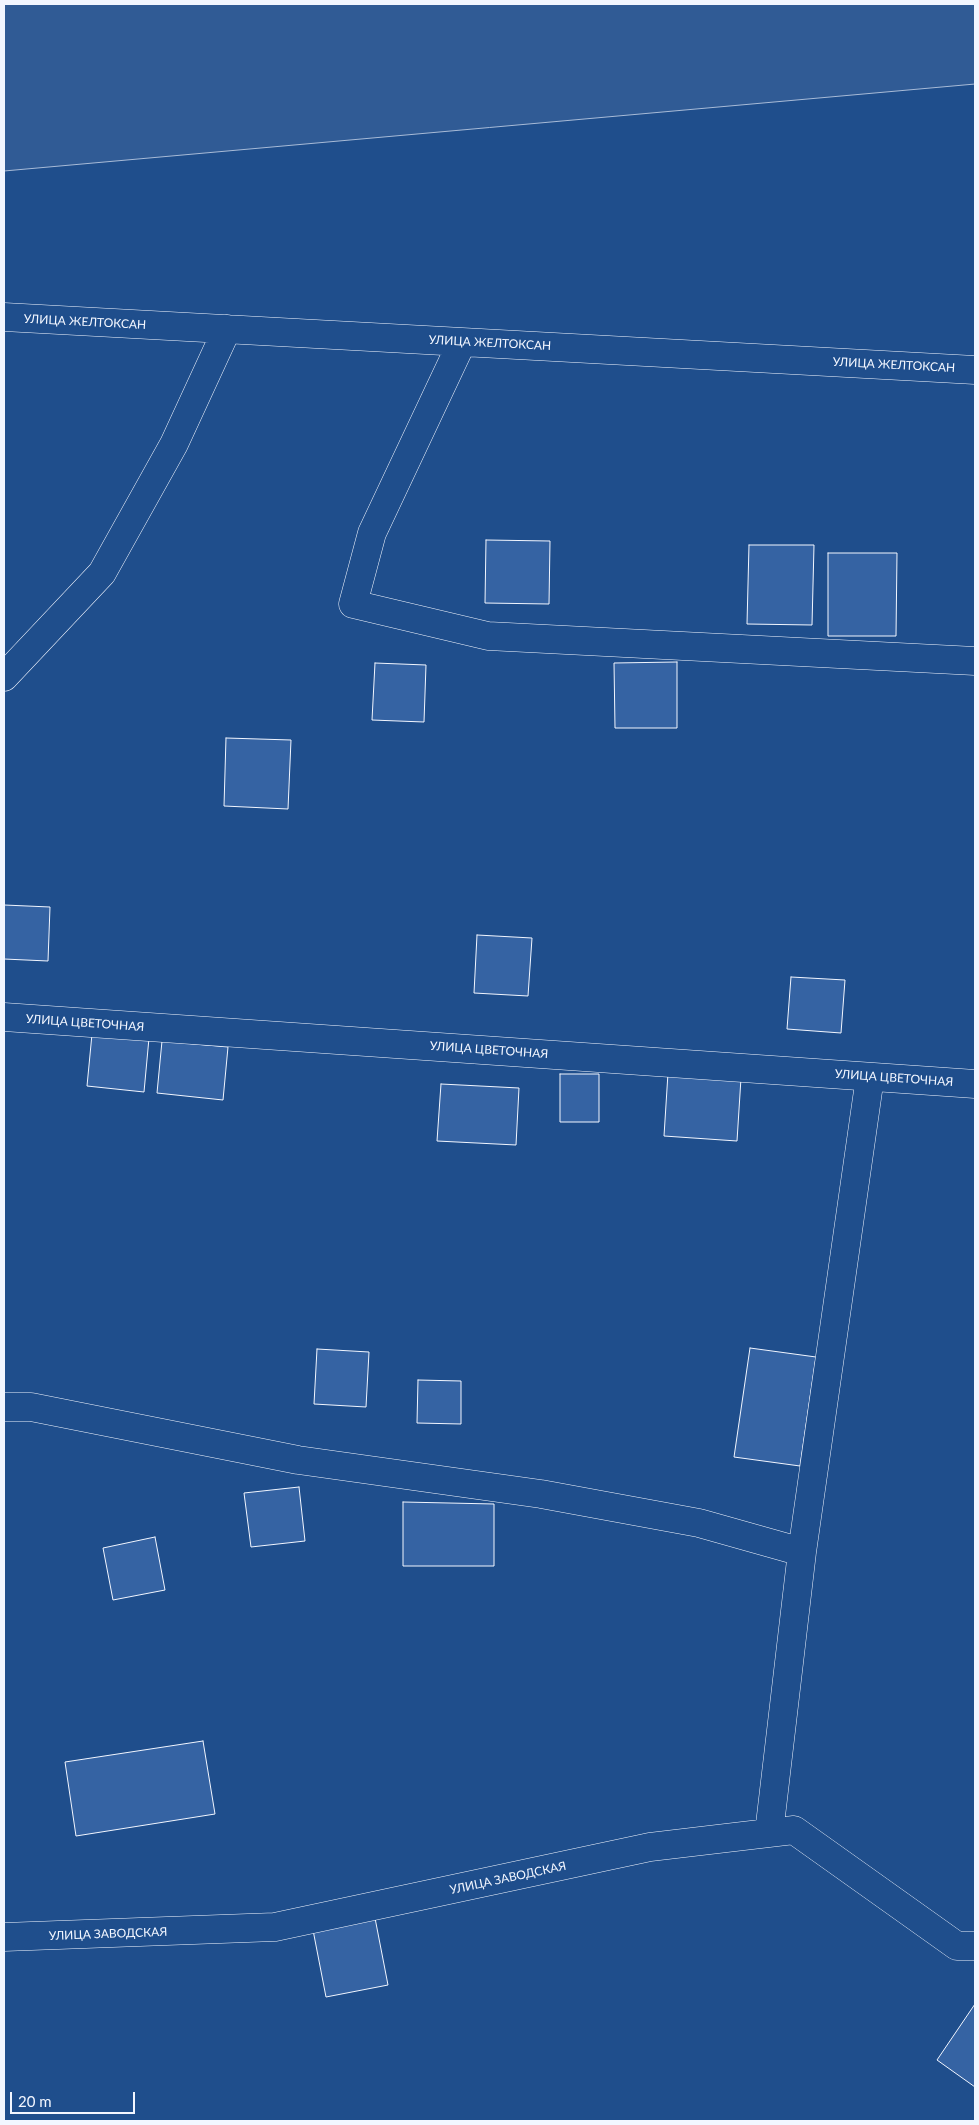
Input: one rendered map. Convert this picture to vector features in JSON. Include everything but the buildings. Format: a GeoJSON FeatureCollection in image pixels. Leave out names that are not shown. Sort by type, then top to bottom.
{"type":"FeatureCollection","features":[{"type":"Feature","properties":{"kind":"street","name":"УЛИЦА ЖЕЛТОКСАН"},"geometry":{"type":"LineString","coordinates":[[4,317],[975,370]]}},
{"type":"Feature","properties":{"kind":"street"},"geometry":{"type":"LineString","coordinates":[[4,677],[102,573],[174,444],[226,329]]}},
{"type":"Feature","properties":{"kind":"street"},"geometry":{"type":"LineString","coordinates":[[462,342],[372,534],[353,604],[488,636],[975,661]]}},
{"type":"Feature","properties":{"kind":"street","name":"УЛИЦА ЦВЕТОЧНАЯ"},"geometry":{"type":"LineString","coordinates":[[4,1017],[975,1084]]}},
{"type":"Feature","properties":{"kind":"street"},"geometry":{"type":"LineString","coordinates":[[769,1833],[802,1552],[870,1077]]}},
{"type":"Feature","properties":{"kind":"street"},"geometry":{"type":"LineString","coordinates":[[4,1407],[31,1407],[298,1460],[541,1494],[699,1523],[802,1552]]}},
{"type":"Feature","properties":{"kind":"street","name":"УЛИЦА ЗАВОДСКАЯ"},"geometry":{"type":"LineString","coordinates":[[4,1937],[275,1928],[650,1847],[794,1830],[957,1946],[975,1946]]}},
{"type":"Feature","properties":{"kind":"shaded area"},"geometry":{"type":"Polygon","coordinates":[[[4,4],[975,4],[975,84],[4,171],[4,4]]]}}]}
